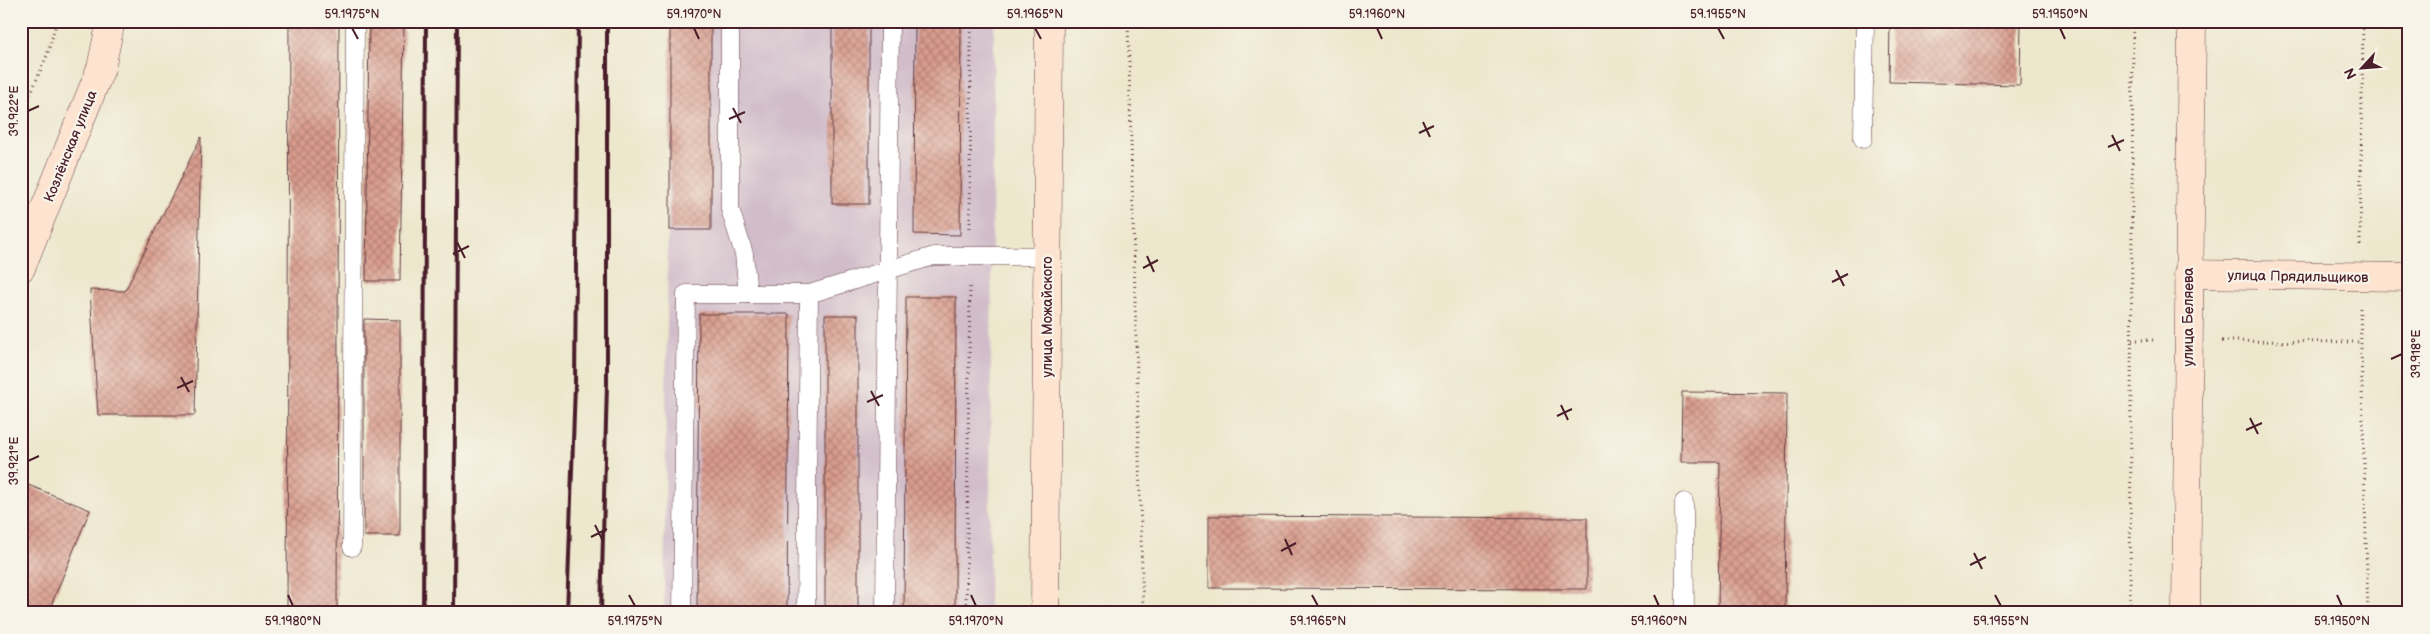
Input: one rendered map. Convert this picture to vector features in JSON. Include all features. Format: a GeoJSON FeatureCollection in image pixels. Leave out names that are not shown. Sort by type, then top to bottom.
{"type":"FeatureCollection","features":[{"type":"Feature","properties":{"kind":"street","name":"Козлёнская улица"},"geometry":{"type":"LineString","coordinates":[[21,268],[102,68],[111,21]]}},
{"type":"Feature","properties":{"kind":"street","name":"улица Можайского"},"geometry":{"type":"LineString","coordinates":[[1045,613],[1048,21]]}},
{"type":"Feature","properties":{"kind":"street","name":"улица Беляева"},"geometry":{"type":"LineString","coordinates":[[2186,613],[2192,21]]}},
{"type":"Feature","properties":{"kind":"street","name":"улица Прядильщиков"},"geometry":{"type":"LineString","coordinates":[[2188,274],[2409,278]]}},
{"type":"Feature","properties":{"kind":"lane"},"geometry":{"type":"LineString","coordinates":[[352,547],[355,21]]}},
{"type":"Feature","properties":{"kind":"lane"},"geometry":{"type":"LineString","coordinates":[[730,21],[730,209],[744,254],[748,294]]}},
{"type":"Feature","properties":{"kind":"lane"},"geometry":{"type":"LineString","coordinates":[[885,613],[890,21]]}},
{"type":"Feature","properties":{"kind":"lane"},"geometry":{"type":"LineString","coordinates":[[1863,139],[1865,21]]}},
{"type":"Feature","properties":{"kind":"lane"},"geometry":{"type":"LineString","coordinates":[[682,613],[686,294],[809,294],[934,256],[1047,256]]}},
{"type":"Feature","properties":{"kind":"lane"},"geometry":{"type":"LineString","coordinates":[[806,613],[809,294]]}},
{"type":"Feature","properties":{"kind":"lane"},"geometry":{"type":"LineString","coordinates":[[1684,502],[1685,613]]}},
{"type":"Feature","properties":{"kind":"path"},"geometry":{"type":"LineString","coordinates":[[21,117],[47,55],[56,21]]}},
{"type":"Feature","properties":{"kind":"path"},"geometry":{"type":"LineString","coordinates":[[966,613],[971,21]]}},
{"type":"Feature","properties":{"kind":"path"},"geometry":{"type":"LineString","coordinates":[[1128,21],[1143,613]]}},
{"type":"Feature","properties":{"kind":"path"},"geometry":{"type":"LineString","coordinates":[[2130,613],[2133,21]]}},
{"type":"Feature","properties":{"kind":"path"},"geometry":{"type":"LineString","coordinates":[[2363,21],[2360,277],[2368,613]]}},
{"type":"Feature","properties":{"kind":"path"},"geometry":{"type":"LineString","coordinates":[[2132,340],[2361,342]]}},
{"type":"Feature","properties":{"kind":"shaded area"},"geometry":{"type":"Polygon","coordinates":[[[670,21],[994,21],[989,613],[664,613],[670,21]]]}},
{"type":"Feature","properties":{"kind":"building"},"geometry":{"type":"Polygon","coordinates":[[[289,21],[339,21],[337,613],[287,613],[289,21]]]}},
{"type":"Feature","properties":{"kind":"building"},"geometry":{"type":"Polygon","coordinates":[[[369,21],[404,21],[400,281],[366,281],[369,21]]]}},
{"type":"Feature","properties":{"kind":"building"},"geometry":{"type":"Polygon","coordinates":[[[670,21],[711,21],[711,230],[670,230],[670,21]]]}},
{"type":"Feature","properties":{"kind":"building"},"geometry":{"type":"Polygon","coordinates":[[[832,21],[869,21],[869,204],[832,204],[832,21]]]}},
{"type":"Feature","properties":{"kind":"building"},"geometry":{"type":"Polygon","coordinates":[[[915,21],[961,21],[960,235],[914,234],[915,21]]]}},
{"type":"Feature","properties":{"kind":"building"},"geometry":{"type":"Polygon","coordinates":[[[1917,21],[2021,21],[2020,85],[1889,82],[1890,22],[1917,23],[1917,21]]]}},
{"type":"Feature","properties":{"kind":"building"},"geometry":{"type":"Polygon","coordinates":[[[201,137],[195,415],[98,415],[90,290],[125,291],[201,137]]]}},
{"type":"Feature","properties":{"kind":"building"},"geometry":{"type":"Polygon","coordinates":[[[906,297],[956,297],[955,613],[904,613],[906,297]]]}},
{"type":"Feature","properties":{"kind":"building"},"geometry":{"type":"Polygon","coordinates":[[[699,314],[789,314],[787,613],[697,613],[699,314]]]}},
{"type":"Feature","properties":{"kind":"building"},"geometry":{"type":"Polygon","coordinates":[[[825,315],[858,315],[858,613],[825,613],[825,315]]]}},
{"type":"Feature","properties":{"kind":"building"},"geometry":{"type":"Polygon","coordinates":[[[364,319],[400,320],[400,536],[364,536],[364,319]]]}},
{"type":"Feature","properties":{"kind":"building"},"geometry":{"type":"Polygon","coordinates":[[[1682,392],[1787,393],[1785,613],[1718,613],[1720,462],[1681,462],[1682,392]]]}},
{"type":"Feature","properties":{"kind":"building"},"geometry":{"type":"Polygon","coordinates":[[[2407,404],[2409,486],[2405,486],[2407,404]]]}},
{"type":"Feature","properties":{"kind":"building"},"geometry":{"type":"Polygon","coordinates":[[[21,482],[90,510],[48,613],[34,613],[21,608],[21,482]]]}},
{"type":"Feature","properties":{"kind":"building"},"geometry":{"type":"Polygon","coordinates":[[[1209,516],[1587,518],[1587,589],[1209,588],[1209,516]]]}},
{"type":"Feature","properties":{"kind":"railway"},"geometry":{"type":"LineString","coordinates":[[423,613],[426,21]]}},
{"type":"Feature","properties":{"kind":"railway"},"geometry":{"type":"LineString","coordinates":[[454,613],[457,21]]}},
{"type":"Feature","properties":{"kind":"railway"},"geometry":{"type":"LineString","coordinates":[[567,613],[575,385],[578,21]]}},
{"type":"Feature","properties":{"kind":"railway"},"geometry":{"type":"LineString","coordinates":[[601,613],[607,383],[607,21]]}}]}
